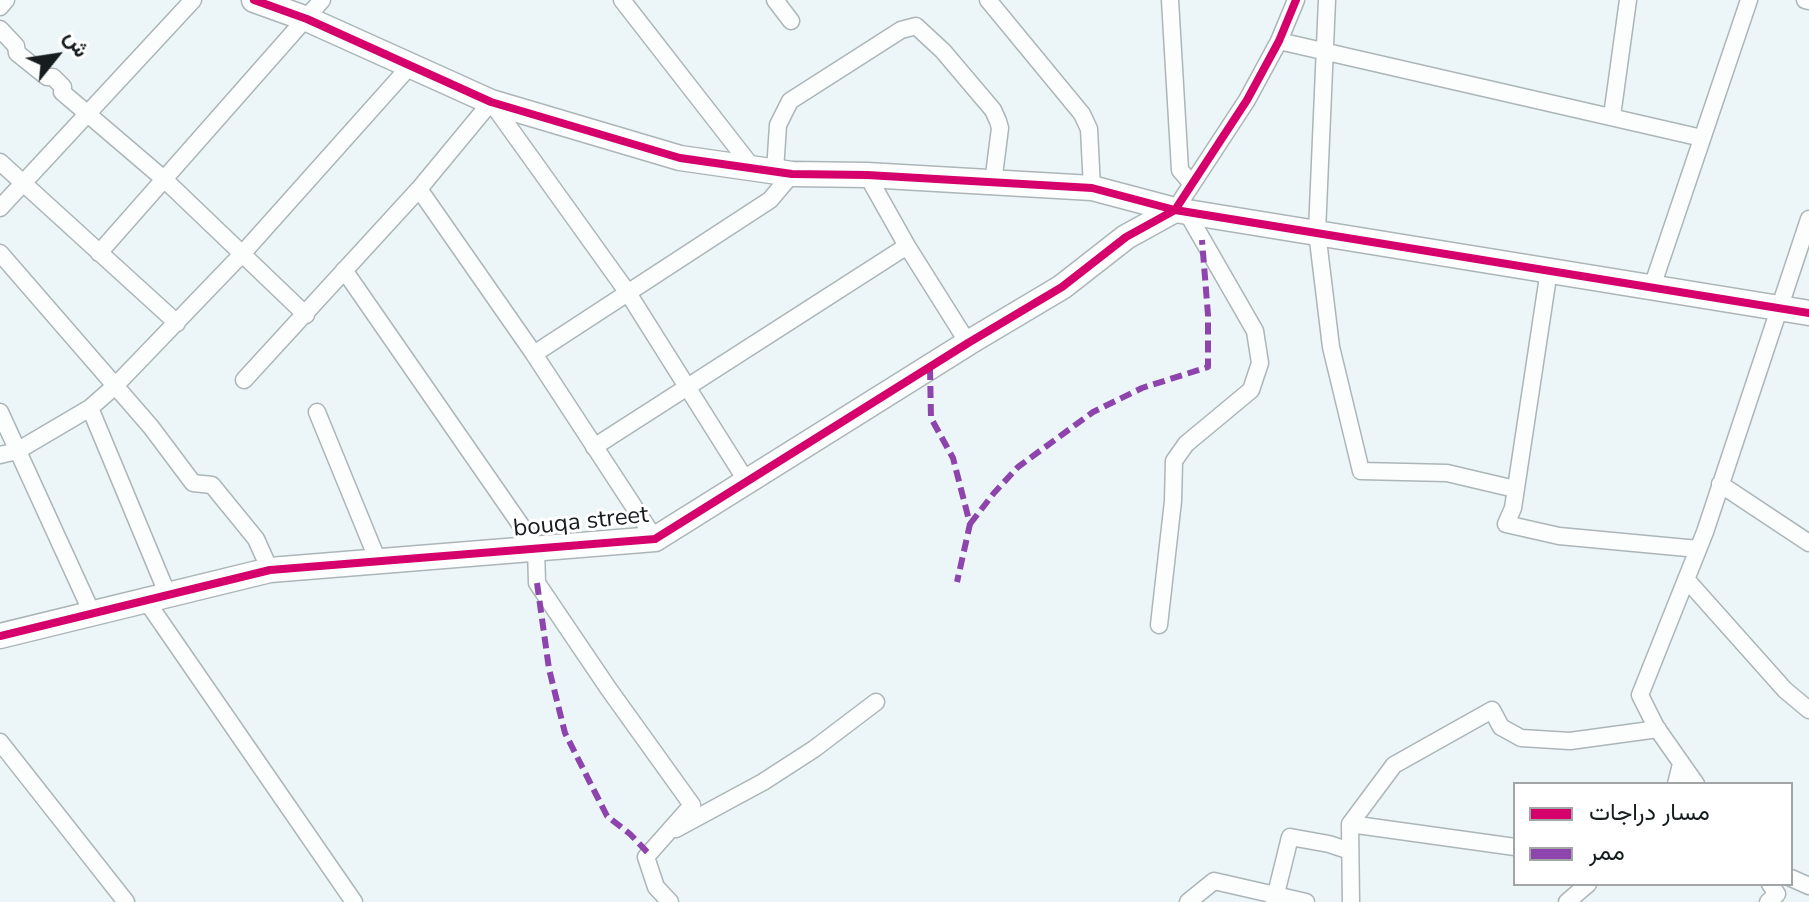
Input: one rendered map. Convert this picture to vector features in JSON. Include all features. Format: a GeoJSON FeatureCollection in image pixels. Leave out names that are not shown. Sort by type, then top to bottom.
{"type":"FeatureCollection","features":[{"type":"Feature","properties":{"kind":"street"},"geometry":{"type":"LineString","coordinates":[[0,7],[6,0]]}},
{"type":"Feature","properties":{"kind":"street"},"geometry":{"type":"LineString","coordinates":[[0,208],[193,0]]}},
{"type":"Feature","properties":{"kind":"street"},"geometry":{"type":"LineString","coordinates":[[254,0],[307,19],[491,102],[680,158],[773,171],[1092,188],[1180,210],[1809,313]]}},
{"type":"Feature","properties":{"kind":"street"},"geometry":{"type":"LineString","coordinates":[[99,253],[322,0]]}},
{"type":"Feature","properties":{"kind":"street"},"geometry":{"type":"LineString","coordinates":[[622,0],[773,171]]}},
{"type":"Feature","properties":{"kind":"street"},"geometry":{"type":"LineString","coordinates":[[775,0],[791,21]]}},
{"type":"Feature","properties":{"kind":"street"},"geometry":{"type":"LineString","coordinates":[[1170,0],[1180,170],[1192,184]]}},
{"type":"Feature","properties":{"kind":"street"},"geometry":{"type":"LineString","coordinates":[[1180,210],[1192,184],[1247,100],[1279,41],[1296,0]]}},
{"type":"Feature","properties":{"kind":"street"},"geometry":{"type":"LineString","coordinates":[[1327,0],[1317,232],[1331,347],[1361,471],[1447,473],[1515,489]]}},
{"type":"Feature","properties":{"kind":"street"},"geometry":{"type":"LineString","coordinates":[[1612,116],[1628,0]]}},
{"type":"Feature","properties":{"kind":"street"},"geometry":{"type":"LineString","coordinates":[[1652,287],[1749,0]]}},
{"type":"Feature","properties":{"kind":"street"},"geometry":{"type":"LineString","coordinates":[[997,4],[1082,114],[1089,129],[1092,188]]}},
{"type":"Feature","properties":{"kind":"street"},"geometry":{"type":"LineString","coordinates":[[534,354],[770,200],[778,125],[790,101],[901,30],[916,26],[943,51],[993,110],[1000,128],[993,183]]}},
{"type":"Feature","properties":{"kind":"street"},"geometry":{"type":"LineString","coordinates":[[0,29],[16,46],[17,53],[47,77],[53,77],[63,87],[62,92],[165,180],[306,315]]}},
{"type":"Feature","properties":{"kind":"street"},"geometry":{"type":"LineString","coordinates":[[1279,41],[1702,138]]}},
{"type":"Feature","properties":{"kind":"street"},"geometry":{"type":"LineString","coordinates":[[0,455],[17,451],[90,408],[115,386],[243,253],[410,66]]}},
{"type":"Feature","properties":{"kind":"street"},"geometry":{"type":"LineString","coordinates":[[244,380],[419,189],[491,102]]}},
{"type":"Feature","properties":{"kind":"street"},"geometry":{"type":"LineString","coordinates":[[491,102],[628,293],[747,482]]}},
{"type":"Feature","properties":{"kind":"street"},"geometry":{"type":"LineString","coordinates":[[0,162],[177,323]]}},
{"type":"Feature","properties":{"kind":"street"},"geometry":{"type":"LineString","coordinates":[[867,175],[968,343]]}},
{"type":"Feature","properties":{"kind":"street"},"geometry":{"type":"LineString","coordinates":[[419,189],[534,354],[655,539]]}},
{"type":"Feature","properties":{"kind":"street"},"geometry":{"type":"LineString","coordinates":[[1159,625],[1173,501],[1174,461],[1186,444],[1251,390],[1260,363],[1255,331],[1180,210]]}},
{"type":"Feature","properties":{"kind":"street","name":"bouqa street"},"geometry":{"type":"LineString","coordinates":[[0,636],[270,570],[655,539],[1062,287],[1126,237],[1180,210]]}},
{"type":"Feature","properties":{"kind":"street"},"geometry":{"type":"LineString","coordinates":[[1694,782],[1658,729],[1640,695],[1698,549],[1809,219]]}},
{"type":"Feature","properties":{"kind":"street"},"geometry":{"type":"LineString","coordinates":[[594,447],[907,246]]}},
{"type":"Feature","properties":{"kind":"street"},"geometry":{"type":"LineString","coordinates":[[0,253],[151,427],[193,483],[212,485],[256,539],[270,570]]}},
{"type":"Feature","properties":{"kind":"street"},"geometry":{"type":"LineString","coordinates":[[344,270],[536,547],[537,583],[692,805],[646,857],[656,887],[670,902]]}},
{"type":"Feature","properties":{"kind":"street"},"geometry":{"type":"LineString","coordinates":[[1549,270],[1513,508],[1506,524],[1559,536],[1698,549]]}},
{"type":"Feature","properties":{"kind":"street"},"geometry":{"type":"LineString","coordinates":[[90,408],[156,596],[354,902]]}},
{"type":"Feature","properties":{"kind":"street"},"geometry":{"type":"LineString","coordinates":[[0,412],[92,613]]}},
{"type":"Feature","properties":{"kind":"street"},"geometry":{"type":"LineString","coordinates":[[317,412],[378,561]]}},
{"type":"Feature","properties":{"kind":"street"},"geometry":{"type":"LineString","coordinates":[[1720,484],[1809,543]]}},
{"type":"Feature","properties":{"kind":"street"},"geometry":{"type":"LineString","coordinates":[[1686,579],[1785,690],[1809,710]]}},
{"type":"Feature","properties":{"kind":"street"},"geometry":{"type":"LineString","coordinates":[[667,834],[776,774],[876,702]]}},
{"type":"Feature","properties":{"kind":"street"},"geometry":{"type":"LineString","coordinates":[[1351,902],[1350,824],[1394,765],[1492,710],[1501,727],[1521,738],[1570,741],[1658,729]]}},
{"type":"Feature","properties":{"kind":"street"},"geometry":{"type":"LineString","coordinates":[[0,742],[126,902]]}},
{"type":"Feature","properties":{"kind":"street"},"geometry":{"type":"LineString","coordinates":[[1676,782],[1681,764]]}},
{"type":"Feature","properties":{"kind":"street"},"geometry":{"type":"LineString","coordinates":[[1350,824],[1513,847]]}},
{"type":"Feature","properties":{"kind":"street"},"geometry":{"type":"LineString","coordinates":[[1274,899],[1290,837],[1350,851]]}},
{"type":"Feature","properties":{"kind":"street"},"geometry":{"type":"LineString","coordinates":[[1188,902],[1214,881],[1274,899],[1306,902]]}},
{"type":"Feature","properties":{"kind":"street"},"geometry":{"type":"LineString","coordinates":[[1567,902],[1586,886]]}},
{"type":"Feature","properties":{"kind":"marked path"},"geometry":{"type":"LineString","coordinates":[[970,524],[1018,467],[1093,412],[1142,388],[1208,367],[1208,315],[1202,240]]}},
{"type":"Feature","properties":{"kind":"marked path"},"geometry":{"type":"LineString","coordinates":[[930,368],[931,418],[953,458],[970,524],[957,582]]}},
{"type":"Feature","properties":{"kind":"marked path"},"geometry":{"type":"LineString","coordinates":[[537,583],[549,669],[565,733],[607,816],[649,854]]}},
{"type":"Feature","properties":{"kind":"cycle path"},"geometry":{"type":"LineString","coordinates":[[254,0],[307,19],[491,102],[680,158],[792,174],[867,175],[1092,188],[1175,210],[1809,313]]}},
{"type":"Feature","properties":{"kind":"cycle path"},"geometry":{"type":"LineString","coordinates":[[0,636],[270,570],[655,539],[1062,287],[1126,237],[1175,210],[1247,100],[1279,41],[1296,0]]}}]}
